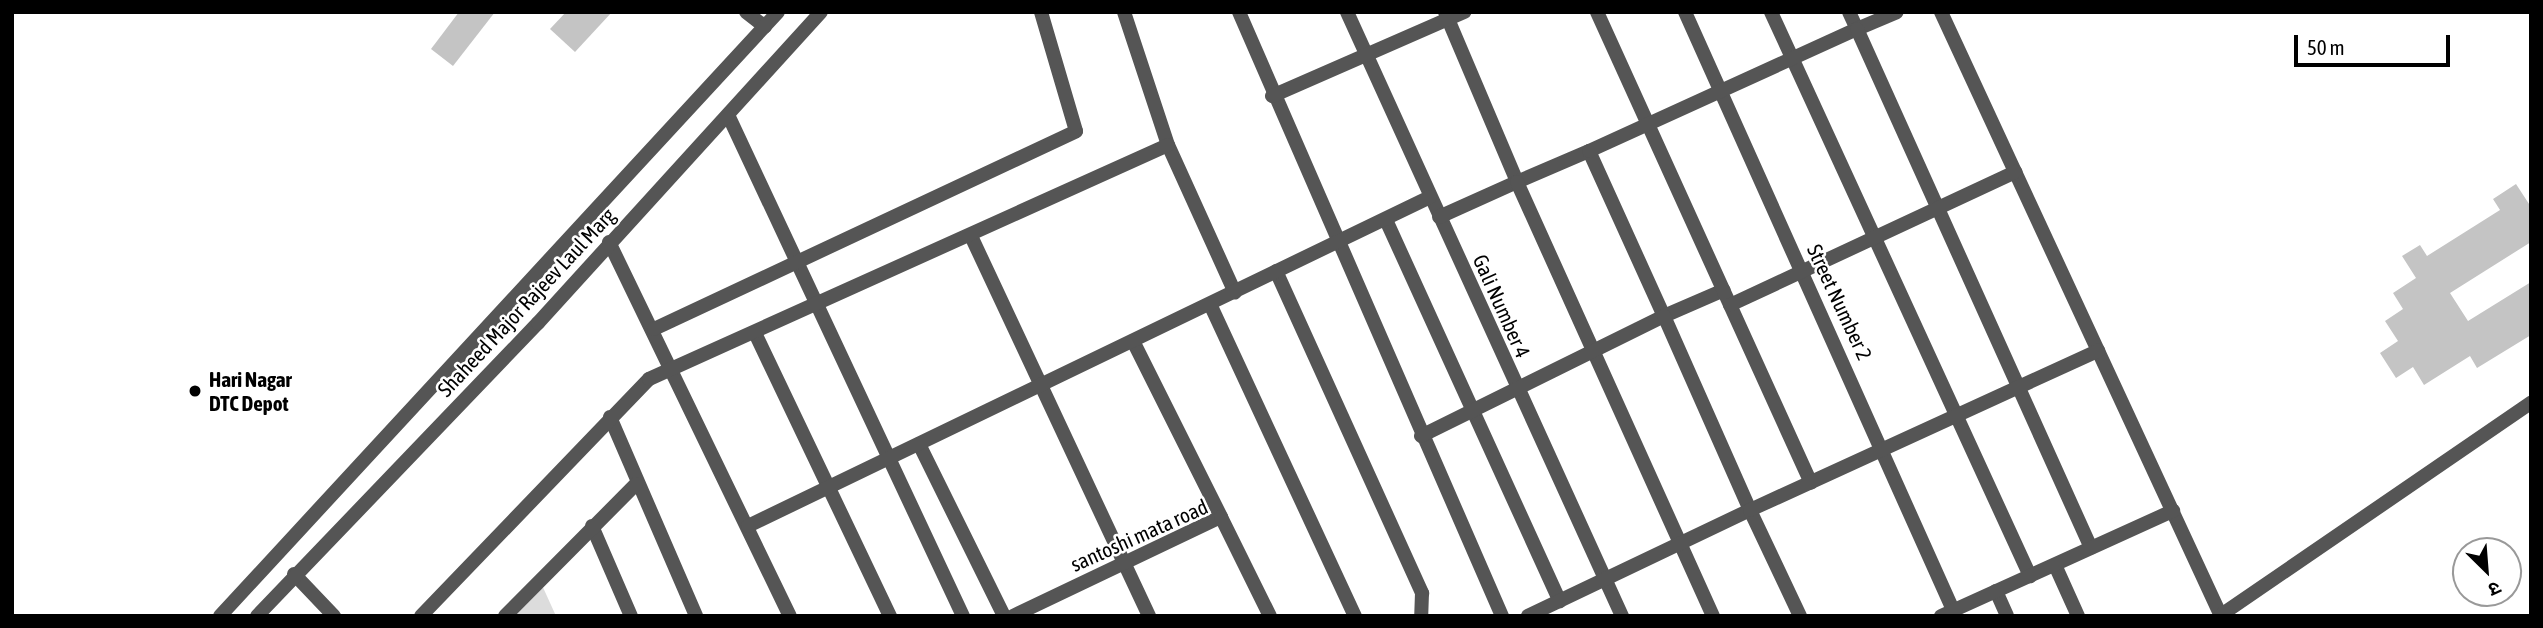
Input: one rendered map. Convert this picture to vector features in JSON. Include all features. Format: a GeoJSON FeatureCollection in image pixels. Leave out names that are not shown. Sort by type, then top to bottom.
{"type":"FeatureCollection","features":[{"type":"Feature","properties":{"kind":"street"},"geometry":{"type":"LineString","coordinates":[[746,12],[765,27]]}},
{"type":"Feature","properties":{"kind":"street","name":"Shaheed Major Rajeev Laul Marg"},"geometry":{"type":"LineString","coordinates":[[220,616],[778,12]]}},
{"type":"Feature","properties":{"kind":"street","name":"Shaheed Major Rajeev Laul Marg"},"geometry":{"type":"LineString","coordinates":[[257,616],[729,117],[821,12]]}},
{"type":"Feature","properties":{"kind":"street"},"geometry":{"type":"LineString","coordinates":[[654,329],[1076,131],[1041,12]]}},
{"type":"Feature","properties":{"kind":"street"},"geometry":{"type":"LineString","coordinates":[[1124,12],[1168,145],[1235,293]]}},
{"type":"Feature","properties":{"kind":"street"},"geometry":{"type":"LineString","coordinates":[[1238,12],[1272,96],[1340,243],[1421,436],[1502,616]]}},
{"type":"Feature","properties":{"kind":"street","name":"Gali Number 4"},"geometry":{"type":"LineString","coordinates":[[1347,12],[1622,616]]}},
{"type":"Feature","properties":{"kind":"street"},"geometry":{"type":"LineString","coordinates":[[1272,96],[1447,16],[1464,12]]}},
{"type":"Feature","properties":{"kind":"street"},"geometry":{"type":"LineString","coordinates":[[1597,12],[1811,483]]}},
{"type":"Feature","properties":{"kind":"street","name":"Street Number 2"},"geometry":{"type":"LineString","coordinates":[[1685,12],[1885,450],[1947,613]]}},
{"type":"Feature","properties":{"kind":"street"},"geometry":{"type":"LineString","coordinates":[[1771,12],[1871,240],[2030,576]]}},
{"type":"Feature","properties":{"kind":"street"},"geometry":{"type":"LineString","coordinates":[[1849,12],[2022,385],[2091,548]]}},
{"type":"Feature","properties":{"kind":"street"},"geometry":{"type":"LineString","coordinates":[[1439,218],[1897,12]]}},
{"type":"Feature","properties":{"kind":"street"},"geometry":{"type":"LineString","coordinates":[[1941,12],[2221,615],[2531,403]]}},
{"type":"Feature","properties":{"kind":"street"},"geometry":{"type":"LineString","coordinates":[[1447,16],[1592,353],[1713,616]]}},
{"type":"Feature","properties":{"kind":"street"},"geometry":{"type":"LineString","coordinates":[[729,117],[963,616]]}},
{"type":"Feature","properties":{"kind":"street"},"geometry":{"type":"LineString","coordinates":[[421,616],[649,379],[755,333],[816,300],[971,236],[1168,145]]}},
{"type":"Feature","properties":{"kind":"street"},"geometry":{"type":"LineString","coordinates":[[1589,151],[1800,616]]}},
{"type":"Feature","properties":{"kind":"street"},"geometry":{"type":"LineString","coordinates":[[1730,305],[2015,172]]}},
{"type":"Feature","properties":{"kind":"street"},"geometry":{"type":"LineString","coordinates":[[748,526],[1276,271],[1340,243],[1430,197]]}},
{"type":"Feature","properties":{"kind":"street"},"geometry":{"type":"LineString","coordinates":[[1385,220],[1560,601]]}},
{"type":"Feature","properties":{"kind":"street"},"geometry":{"type":"LineString","coordinates":[[971,236],[1149,616]]}},
{"type":"Feature","properties":{"kind":"street"},"geometry":{"type":"LineString","coordinates":[[609,242],[673,367],[790,616]]}},
{"type":"Feature","properties":{"kind":"street"},"geometry":{"type":"LineString","coordinates":[[1276,271],[1422,593],[1421,616]]}},
{"type":"Feature","properties":{"kind":"street"},"geometry":{"type":"LineString","coordinates":[[1421,436],[1664,316],[1724,290]]}},
{"type":"Feature","properties":{"kind":"street"},"geometry":{"type":"LineString","coordinates":[[1210,304],[1356,616]]}},
{"type":"Feature","properties":{"kind":"street"},"geometry":{"type":"LineString","coordinates":[[755,333],[831,486],[890,616]]}},
{"type":"Feature","properties":{"kind":"street"},"geometry":{"type":"LineString","coordinates":[[1133,341],[1221,517]]}},
{"type":"Feature","properties":{"kind":"street"},"geometry":{"type":"LineString","coordinates":[[1528,616],[1750,510],[2098,351]]}},
{"type":"Feature","properties":{"kind":"street"},"geometry":{"type":"LineString","coordinates":[[610,417],[636,484],[696,616]]}},
{"type":"Feature","properties":{"kind":"street"},"geometry":{"type":"LineString","coordinates":[[919,443],[1004,616]]}},
{"type":"Feature","properties":{"kind":"street"},"geometry":{"type":"LineString","coordinates":[[505,616],[636,484]]}},
{"type":"Feature","properties":{"kind":"street"},"geometry":{"type":"LineString","coordinates":[[1947,613],[2173,512]]}},
{"type":"Feature","properties":{"kind":"street","name":"santoshi mata road"},"geometry":{"type":"LineString","coordinates":[[1013,616],[1221,517],[1270,616]]}},
{"type":"Feature","properties":{"kind":"street"},"geometry":{"type":"LineString","coordinates":[[592,526],[631,616]]}},
{"type":"Feature","properties":{"kind":"street"},"geometry":{"type":"LineString","coordinates":[[2055,565],[2078,616]]}},
{"type":"Feature","properties":{"kind":"street"},"geometry":{"type":"LineString","coordinates":[[294,574],[334,616]]}},
{"type":"Feature","properties":{"kind":"street"},"geometry":{"type":"LineString","coordinates":[[1996,591],[2007,616]]}},
{"type":"Feature","properties":{"kind":"shaded area"},"geometry":{"type":"Polygon","coordinates":[[[541,583],[556,616],[511,616],[541,583]]]}},
{"type":"Feature","properties":{"kind":"building"},"geometry":{"type":"Polygon","coordinates":[[[459,12],[495,12],[453,66],[431,49],[459,12]]]}},
{"type":"Feature","properties":{"kind":"building"},"geometry":{"type":"Polygon","coordinates":[[[566,12],[612,12],[575,52],[550,29],[566,12]]]}},
{"type":"Feature","properties":{"kind":"building"},"geometry":{"type":"Polygon","coordinates":[[[2516,184],[2531,207],[2531,242],[2450,293],[2468,321],[2531,282],[2531,335],[2477,368],[2470,356],[2424,385],[2413,367],[2396,378],[2380,353],[2398,341],[2385,321],[2403,309],[2393,293],[2416,278],[2402,256],[2420,245],[2427,256],[2500,210],[2493,199],[2516,184]]]}},
{"type":"Feature","properties":{"kind":"place","name":"Hari Nagar DTC Depot"},"geometry":{"type":"Point","coordinates":[195,391]}}]}
